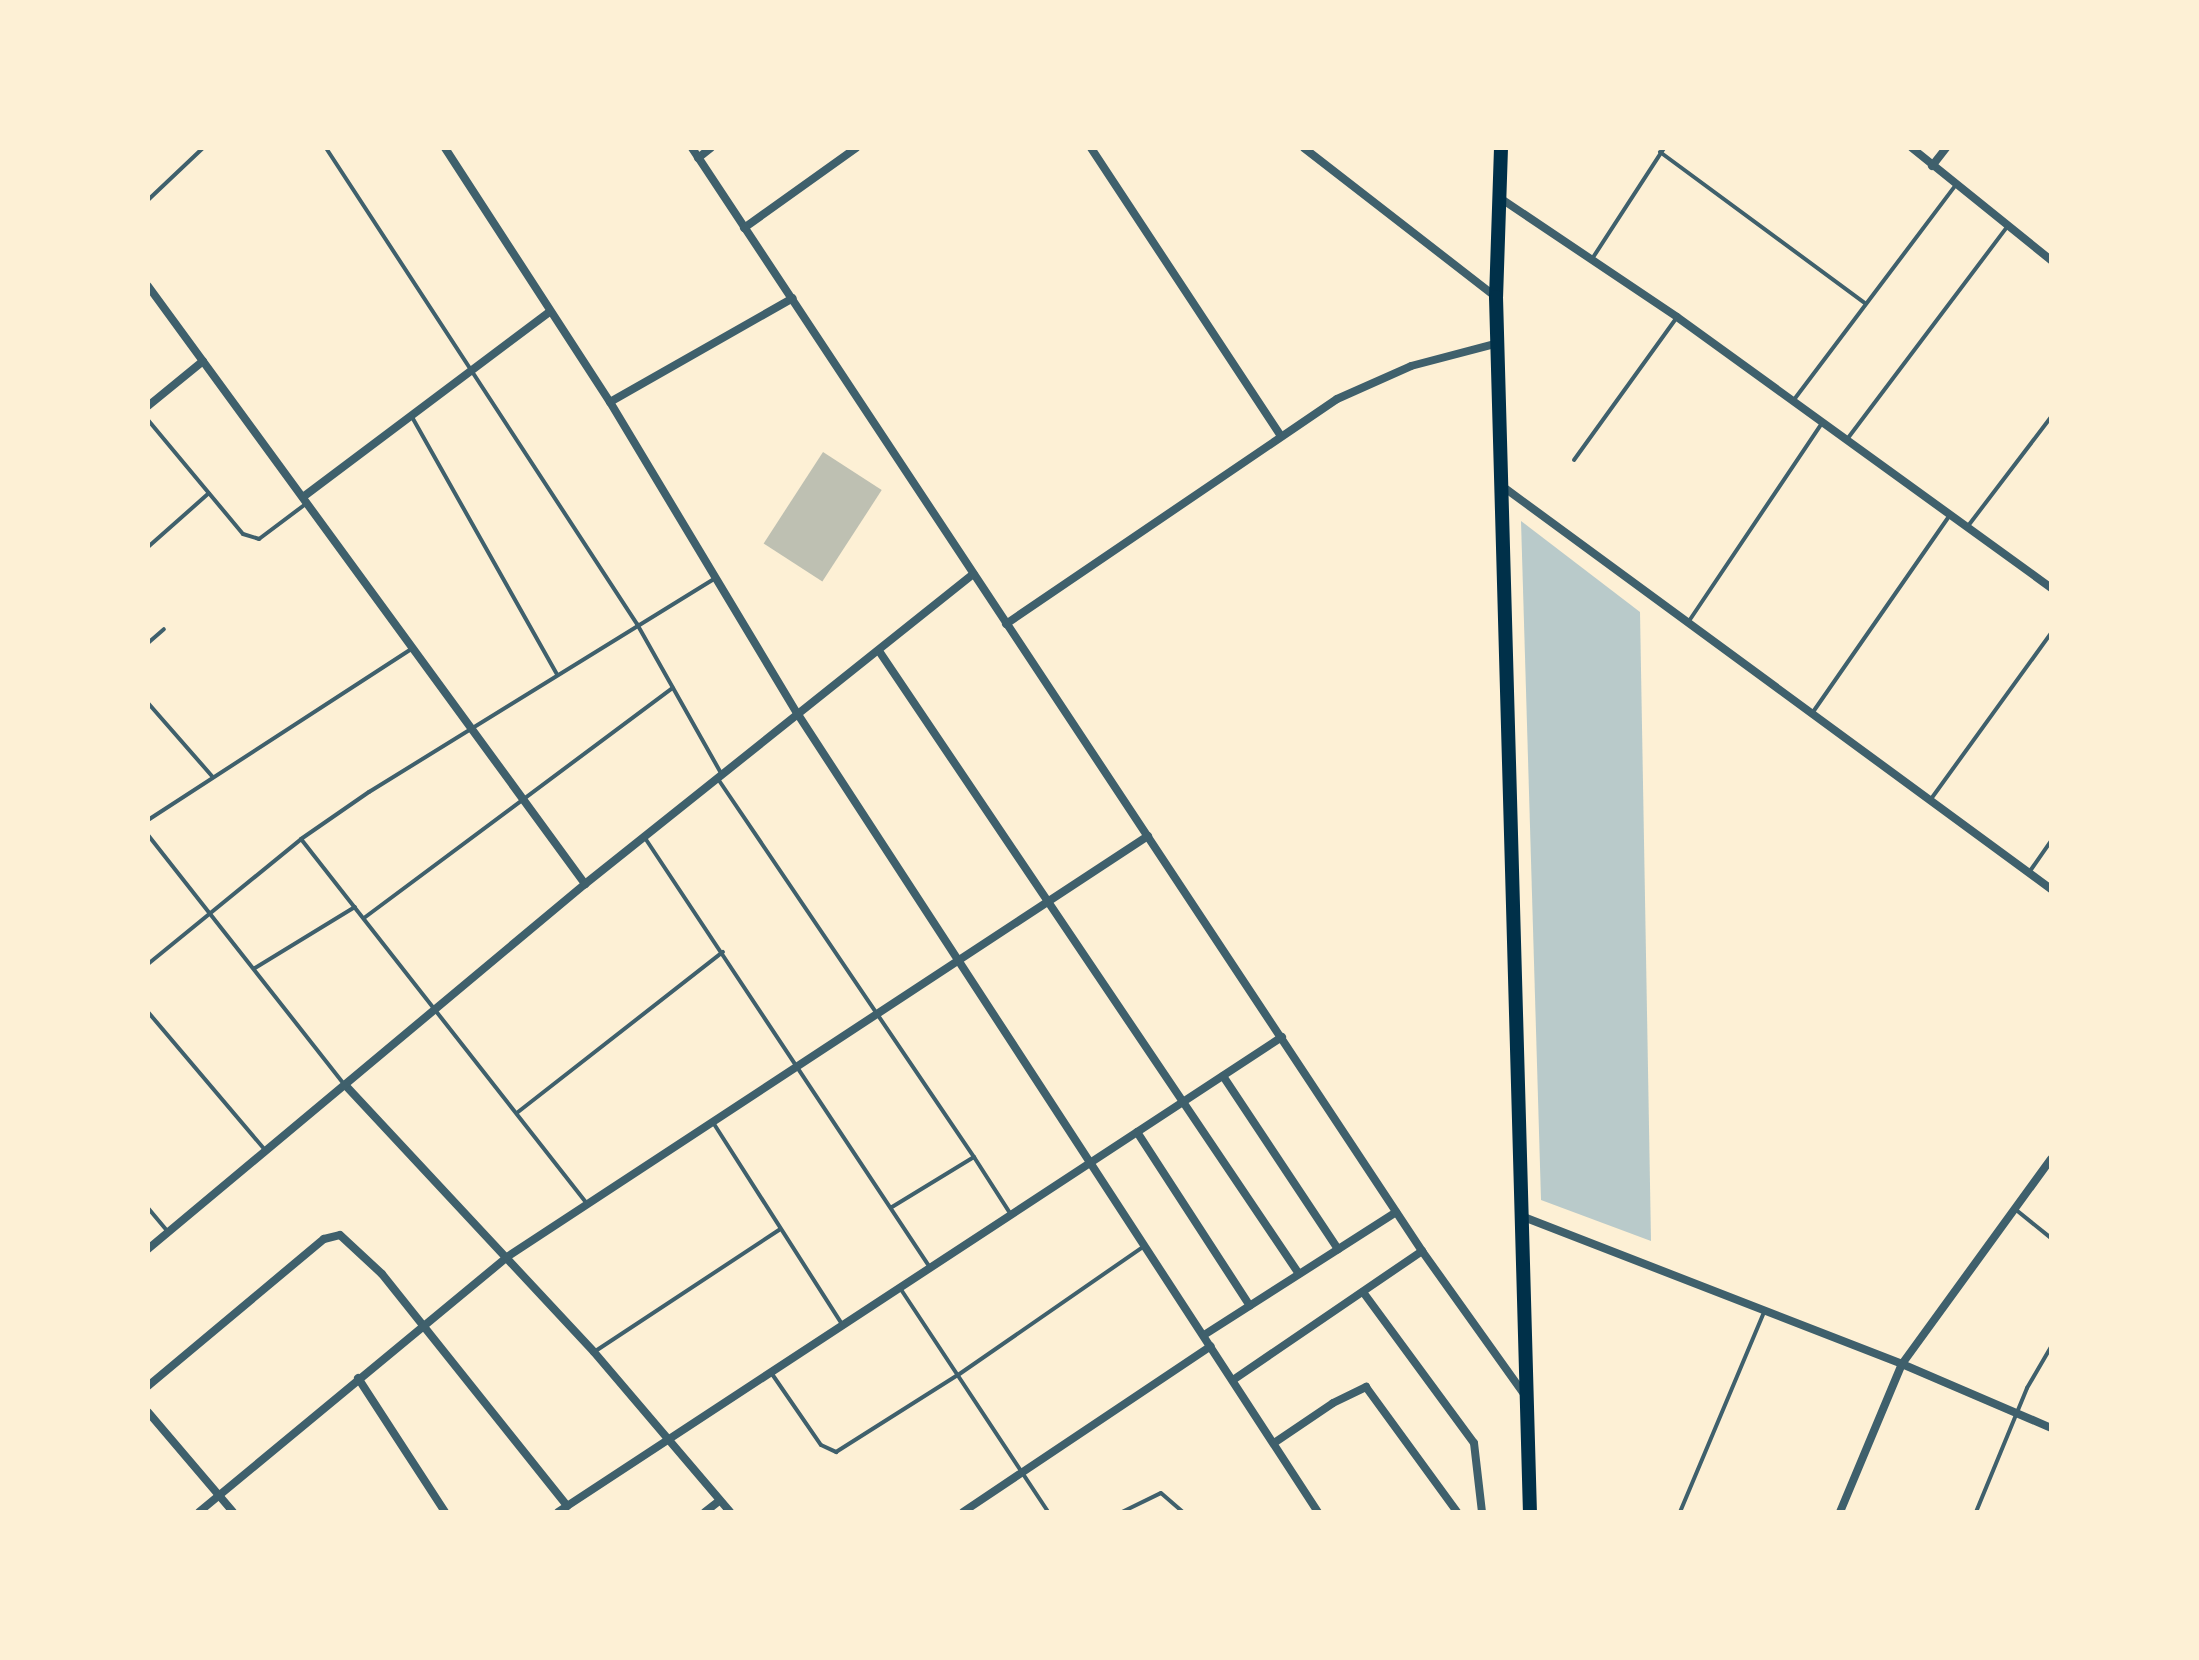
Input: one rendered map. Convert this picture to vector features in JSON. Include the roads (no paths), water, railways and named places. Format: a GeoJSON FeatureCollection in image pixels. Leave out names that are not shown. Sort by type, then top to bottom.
{"type":"FeatureCollection","features":[{"type":"Feature","properties":{"kind":"main road"},"geometry":{"type":"LineString","coordinates":[[1501,148],[1496,297],[1524,1395],[1530,1512]]}},
{"type":"Feature","properties":{"kind":"street"},"geometry":{"type":"LineString","coordinates":[[445,148],[548,313],[610,402],[718,576],[799,716],[1318,1512]]}},
{"type":"Feature","properties":{"kind":"street"},"geometry":{"type":"LineString","coordinates":[[692,148],[1422,1251],[1524,1395]]}},
{"type":"Feature","properties":{"kind":"street"},"geometry":{"type":"LineString","coordinates":[[698,158],[711,148]]}},
{"type":"Feature","properties":{"kind":"street"},"geometry":{"type":"LineString","coordinates":[[744,228],[856,148]]}},
{"type":"Feature","properties":{"kind":"street"},"geometry":{"type":"LineString","coordinates":[[1091,148],[1281,436]]}},
{"type":"Feature","properties":{"kind":"street"},"geometry":{"type":"LineString","coordinates":[[1304,148],[1496,297]]}},
{"type":"Feature","properties":{"kind":"street"},"geometry":{"type":"LineString","coordinates":[[1912,148],[2051,260]]}},
{"type":"Feature","properties":{"kind":"street"},"geometry":{"type":"LineString","coordinates":[[1932,166],[1946,148]]}},
{"type":"Feature","properties":{"kind":"street"},"geometry":{"type":"LineString","coordinates":[[1499,198],[1677,317],[2051,588]]}},
{"type":"Feature","properties":{"kind":"street"},"geometry":{"type":"LineString","coordinates":[[148,286],[413,648],[469,732],[585,884]]}},
{"type":"Feature","properties":{"kind":"street"},"geometry":{"type":"LineString","coordinates":[[610,402],[793,298]]}},
{"type":"Feature","properties":{"kind":"street"},"geometry":{"type":"LineString","coordinates":[[305,500],[548,313]]}},
{"type":"Feature","properties":{"kind":"street"},"geometry":{"type":"LineString","coordinates":[[1006,624],[1281,436],[1385,376],[1498,343]]}},
{"type":"Feature","properties":{"kind":"street"},"geometry":{"type":"LineString","coordinates":[[148,406],[203,361]]}},
{"type":"Feature","properties":{"kind":"street"},"geometry":{"type":"LineString","coordinates":[[1501,486],[2051,889]]}},
{"type":"Feature","properties":{"kind":"street"},"geometry":{"type":"LineString","coordinates":[[148,1249],[347,1087],[585,884],[973,574]]}},
{"type":"Feature","properties":{"kind":"street"},"geometry":{"type":"LineString","coordinates":[[879,651],[1299,1274]]}},
{"type":"Feature","properties":{"kind":"street"},"geometry":{"type":"LineString","coordinates":[[199,1512],[421,1324],[507,1257],[586,1202],[1048,905],[1148,836]]}},
{"type":"Feature","properties":{"kind":"street"},"geometry":{"type":"LineString","coordinates":[[558,1512],[1282,1037]]}},
{"type":"Feature","properties":{"kind":"street"},"geometry":{"type":"LineString","coordinates":[[1223,1076],[1338,1249]]}},
{"type":"Feature","properties":{"kind":"street"},"geometry":{"type":"LineString","coordinates":[[347,1087],[594,1352],[730,1512]]}},
{"type":"Feature","properties":{"kind":"street"},"geometry":{"type":"LineString","coordinates":[[1137,1132],[1250,1306]]}},
{"type":"Feature","properties":{"kind":"street"},"geometry":{"type":"LineString","coordinates":[[1840,1512],[1902,1364],[2051,1159]]}},
{"type":"Feature","properties":{"kind":"street"},"geometry":{"type":"LineString","coordinates":[[1204,1335],[1396,1212]]}},
{"type":"Feature","properties":{"kind":"street"},"geometry":{"type":"LineString","coordinates":[[1520,1216],[1902,1364],[2051,1428]]}},
{"type":"Feature","properties":{"kind":"street"},"geometry":{"type":"LineString","coordinates":[[148,1386],[329,1234],[340,1235],[364,1255],[567,1506]]}},
{"type":"Feature","properties":{"kind":"street"},"geometry":{"type":"LineString","coordinates":[[1233,1380],[1422,1251]]}},
{"type":"Feature","properties":{"kind":"street"},"geometry":{"type":"LineString","coordinates":[[1363,1292],[1474,1443],[1482,1512]]}},
{"type":"Feature","properties":{"kind":"street"},"geometry":{"type":"LineString","coordinates":[[963,1512],[1211,1346]]}},
{"type":"Feature","properties":{"kind":"street"},"geometry":{"type":"LineString","coordinates":[[358,1378],[445,1512]]}},
{"type":"Feature","properties":{"kind":"street"},"geometry":{"type":"LineString","coordinates":[[1274,1443],[1345,1395],[1366,1387],[1457,1512]]}},
{"type":"Feature","properties":{"kind":"street"},"geometry":{"type":"LineString","coordinates":[[148,1412],[233,1512]]}},
{"type":"Feature","properties":{"kind":"street"},"geometry":{"type":"LineString","coordinates":[[705,1512],[719,1501]]}},
{"type":"Feature","properties":{"kind":"lane"},"geometry":{"type":"LineString","coordinates":[[148,200],[203,148]]}},
{"type":"Feature","properties":{"kind":"lane"},"geometry":{"type":"LineString","coordinates":[[326,148],[637,624],[719,775],[1010,1213]]}},
{"type":"Feature","properties":{"kind":"lane"},"geometry":{"type":"LineString","coordinates":[[1592,259],[1662,150],[1865,303]]}},
{"type":"Feature","properties":{"kind":"lane"},"geometry":{"type":"LineString","coordinates":[[1793,401],[1955,185]]}},
{"type":"Feature","properties":{"kind":"lane"},"geometry":{"type":"LineString","coordinates":[[1846,440],[2007,227]]}},
{"type":"Feature","properties":{"kind":"lane"},"geometry":{"type":"LineString","coordinates":[[1574,460],[1677,317]]}},
{"type":"Feature","properties":{"kind":"lane"},"geometry":{"type":"LineString","coordinates":[[412,417],[557,674]]}},
{"type":"Feature","properties":{"kind":"lane"},"geometry":{"type":"LineString","coordinates":[[1967,528],[2051,417]]}},
{"type":"Feature","properties":{"kind":"lane"},"geometry":{"type":"LineString","coordinates":[[148,420],[243,534],[259,539],[305,500]]}},
{"type":"Feature","properties":{"kind":"lane"},"geometry":{"type":"LineString","coordinates":[[1687,623],[1823,423]]}},
{"type":"Feature","properties":{"kind":"lane"},"geometry":{"type":"LineString","coordinates":[[148,547],[210,492]]}},
{"type":"Feature","properties":{"kind":"lane"},"geometry":{"type":"LineString","coordinates":[[1811,714],[1950,515]]}},
{"type":"Feature","properties":{"kind":"lane"},"geometry":{"type":"LineString","coordinates":[[148,964],[301,839],[557,674],[718,576]]}},
{"type":"Feature","properties":{"kind":"lane"},"geometry":{"type":"LineString","coordinates":[[148,643],[164,629]]}},
{"type":"Feature","properties":{"kind":"lane"},"geometry":{"type":"LineString","coordinates":[[1930,801],[2051,633]]}},
{"type":"Feature","properties":{"kind":"lane"},"geometry":{"type":"LineString","coordinates":[[148,820],[413,648]]}},
{"type":"Feature","properties":{"kind":"lane"},"geometry":{"type":"LineString","coordinates":[[364,918],[673,688]]}},
{"type":"Feature","properties":{"kind":"lane"},"geometry":{"type":"LineString","coordinates":[[148,703],[212,776]]}},
{"type":"Feature","properties":{"kind":"lane"},"geometry":{"type":"LineString","coordinates":[[148,835],[211,910],[347,1087]]}},
{"type":"Feature","properties":{"kind":"lane"},"geometry":{"type":"LineString","coordinates":[[644,836],[929,1266]]}},
{"type":"Feature","properties":{"kind":"lane"},"geometry":{"type":"LineString","coordinates":[[301,839],[586,1202]]}},
{"type":"Feature","properties":{"kind":"lane"},"geometry":{"type":"LineString","coordinates":[[2029,873],[2051,841]]}},
{"type":"Feature","properties":{"kind":"lane"},"geometry":{"type":"LineString","coordinates":[[148,850],[155,845]]}},
{"type":"Feature","properties":{"kind":"lane"},"geometry":{"type":"LineString","coordinates":[[255,968],[355,907]]}},
{"type":"Feature","properties":{"kind":"lane"},"geometry":{"type":"LineString","coordinates":[[518,1112],[723,952]]}},
{"type":"Feature","properties":{"kind":"lane"},"geometry":{"type":"LineString","coordinates":[[148,1012],[267,1152]]}},
{"type":"Feature","properties":{"kind":"lane"},"geometry":{"type":"LineString","coordinates":[[712,1122],[842,1324]]}},
{"type":"Feature","properties":{"kind":"lane"},"geometry":{"type":"LineString","coordinates":[[892,1207],[974,1157]]}},
{"type":"Feature","properties":{"kind":"lane"},"geometry":{"type":"LineString","coordinates":[[148,1208],[168,1232]]}},
{"type":"Feature","properties":{"kind":"lane"},"geometry":{"type":"LineString","coordinates":[[2015,1209],[2051,1238]]}},
{"type":"Feature","properties":{"kind":"lane"},"geometry":{"type":"LineString","coordinates":[[594,1352],[779,1230]]}},
{"type":"Feature","properties":{"kind":"lane"},"geometry":{"type":"LineString","coordinates":[[770,1371],[821,1445],[836,1452],[958,1375],[1146,1245]]}},
{"type":"Feature","properties":{"kind":"lane"},"geometry":{"type":"LineString","coordinates":[[900,1288],[1048,1512]]}},
{"type":"Feature","properties":{"kind":"lane"},"geometry":{"type":"LineString","coordinates":[[1680,1512],[1764,1312]]}},
{"type":"Feature","properties":{"kind":"lane"},"geometry":{"type":"LineString","coordinates":[[1976,1512],[2016,1413],[2051,1347]]}},
{"type":"Feature","properties":{"kind":"lane"},"geometry":{"type":"LineString","coordinates":[[1122,1512],[1161,1493],[1183,1512]]}}]}
